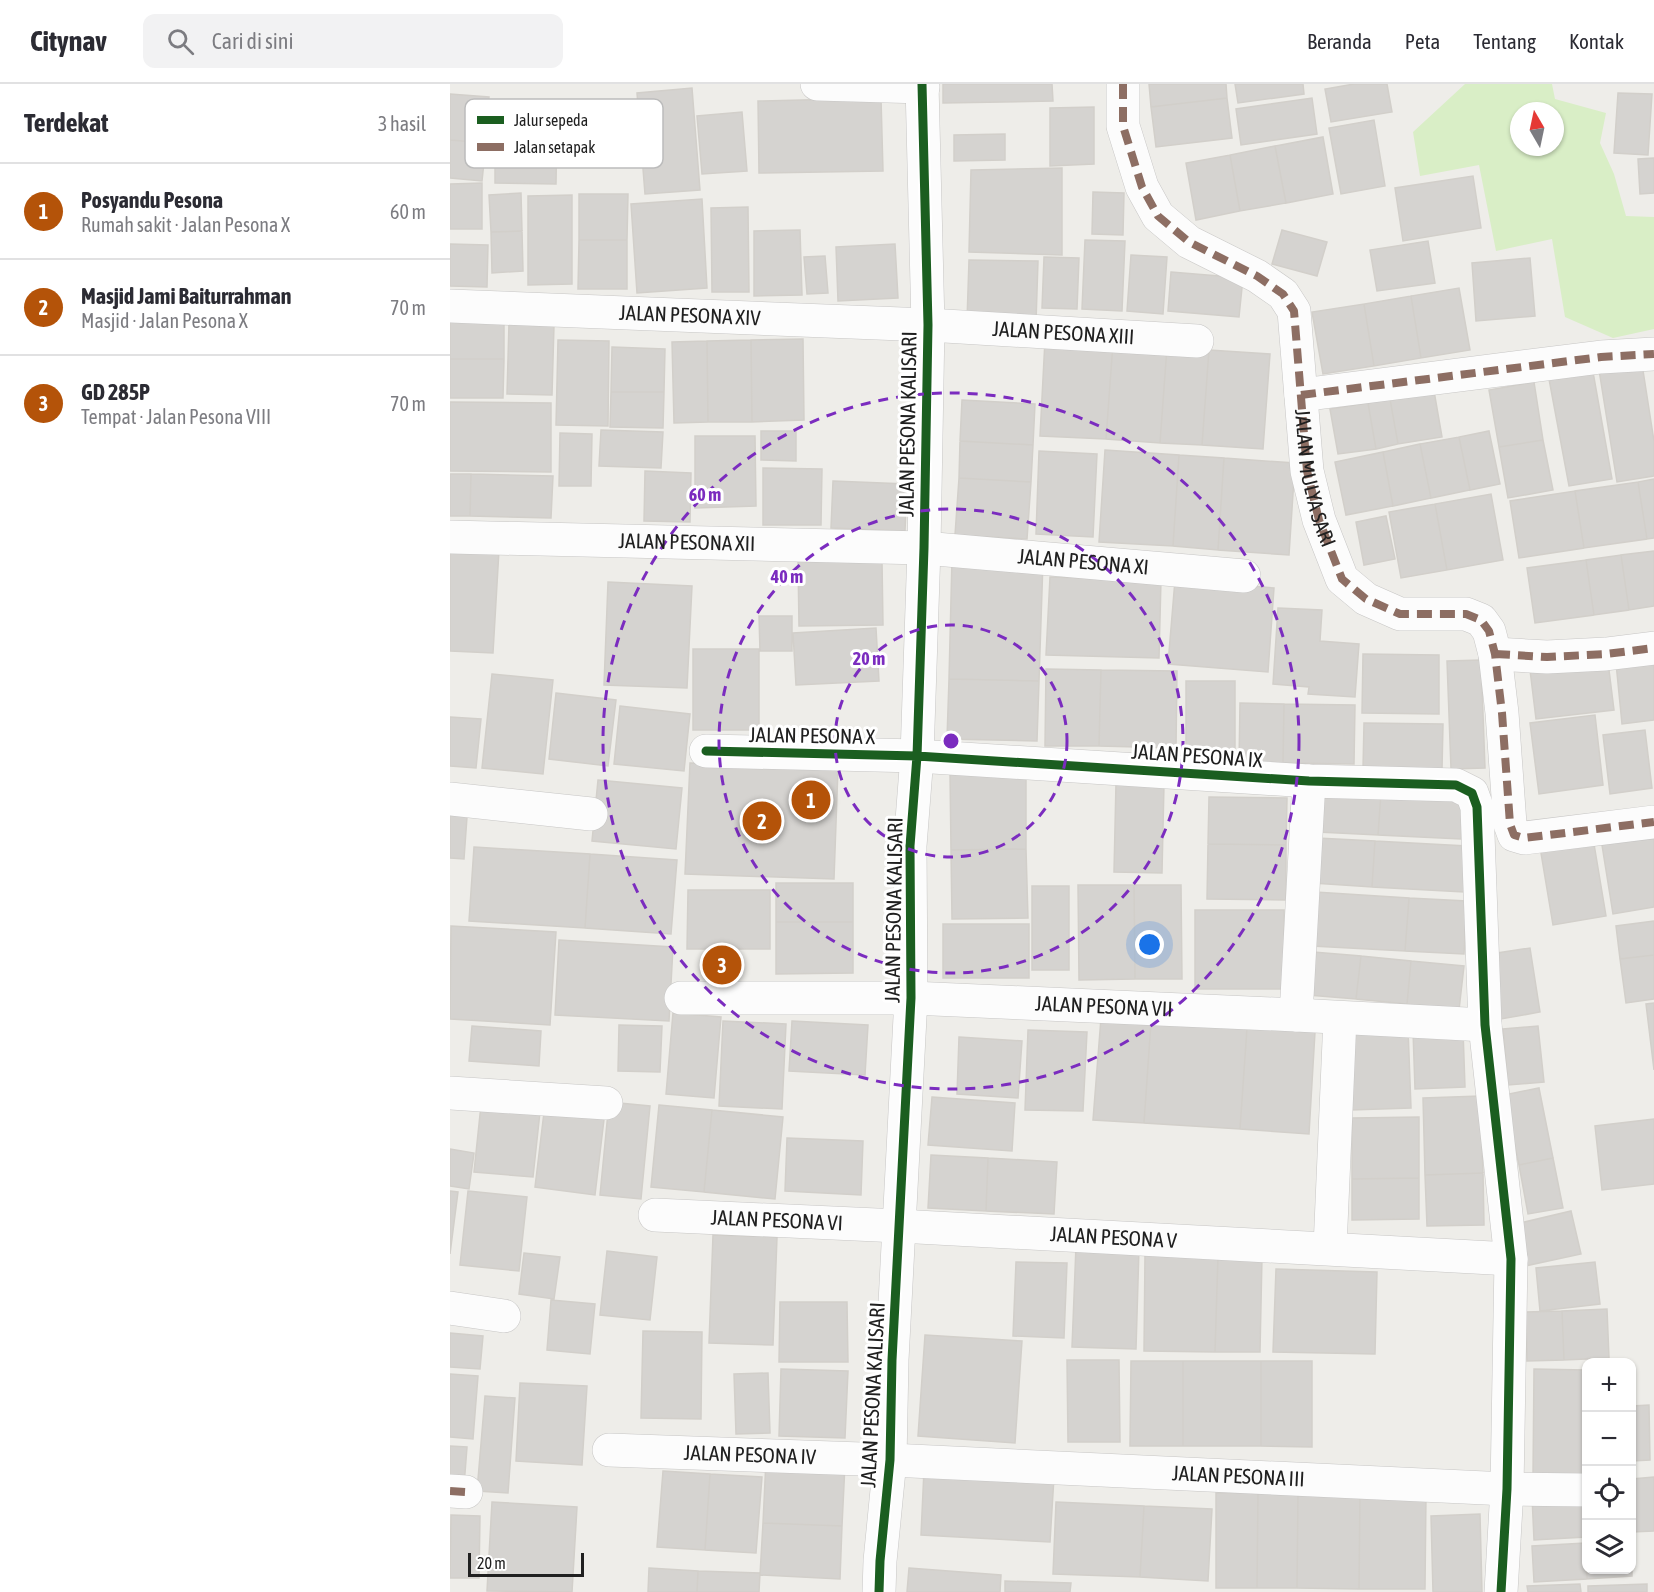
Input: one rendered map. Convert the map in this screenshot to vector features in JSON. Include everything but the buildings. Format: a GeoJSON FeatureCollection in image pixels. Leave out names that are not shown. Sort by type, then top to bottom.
{"type":"FeatureCollection","features":[{"type":"Feature","properties":{"kind":"street"},"geometry":{"type":"LineString","coordinates":[[817,84],[923,86]]}},
{"type":"Feature","properties":{"kind":"street","name":"JALAN MULYA SARI"},"geometry":{"type":"LineString","coordinates":[[1123,84],[1123,126],[1128,145],[1142,187],[1158,216],[1189,242],[1257,276],[1283,294],[1294,311],[1306,471],[1319,520],[1342,579],[1366,599],[1400,614],[1466,614],[1481,620],[1489,631],[1495,654],[1510,824],[1514,835],[1524,838],[1654,822]]}},
{"type":"Feature","properties":{"kind":"street","name":"JALAN PESONA KALISARI"},"geometry":{"type":"LineString","coordinates":[[879,1592],[890,1460],[892,1360],[911,998],[910,846],[918,756],[928,324],[923,86]]}},
{"type":"Feature","properties":{"kind":"street","name":"JALAN PESONA XIV"},"geometry":{"type":"LineString","coordinates":[[450,306],[928,324]]}},
{"type":"Feature","properties":{"kind":"street","name":"JALAN PESONA XIII"},"geometry":{"type":"LineString","coordinates":[[928,324],[1197,341]]}},
{"type":"Feature","properties":{"kind":"street"},"geometry":{"type":"LineString","coordinates":[[1301,395],[1601,357],[1654,354]]}},
{"type":"Feature","properties":{"kind":"street","name":"JALAN PESONA XII"},"geometry":{"type":"LineString","coordinates":[[450,537],[924,548]]}},
{"type":"Feature","properties":{"kind":"street","name":"JALAN PESONA XI"},"geometry":{"type":"LineString","coordinates":[[924,548],[1244,576]]}},
{"type":"Feature","properties":{"kind":"street"},"geometry":{"type":"LineString","coordinates":[[1495,654],[1546,657],[1606,654],[1654,648]]}},
{"type":"Feature","properties":{"kind":"street","name":"JALAN PESONA X"},"geometry":{"type":"LineString","coordinates":[[706,751],[918,756]]}},
{"type":"Feature","properties":{"kind":"street","name":"JALAN PESONA IX"},"geometry":{"type":"LineString","coordinates":[[918,756],[1309,781],[1456,785],[1472,793],[1477,807],[1485,1025]]}},
{"type":"Feature","properties":{"kind":"street"},"geometry":{"type":"LineString","coordinates":[[1296,1015],[1309,781]]}},
{"type":"Feature","properties":{"kind":"street"},"geometry":{"type":"LineString","coordinates":[[450,799],[591,814]]}},
{"type":"Feature","properties":{"kind":"street","name":"JALAN PESONA VII"},"geometry":{"type":"LineString","coordinates":[[681,998],[911,998],[1485,1025]]}},
{"type":"Feature","properties":{"kind":"street"},"geometry":{"type":"LineString","coordinates":[[1330,1248],[1340,1018]]}},
{"type":"Feature","properties":{"kind":"street"},"geometry":{"type":"LineString","coordinates":[[1485,1025],[1511,1259],[1507,1489],[1501,1592]]}},
{"type":"Feature","properties":{"kind":"street"},"geometry":{"type":"LineString","coordinates":[[450,1093],[606,1103]]}},
{"type":"Feature","properties":{"kind":"street","name":"JALAN PESONA VI"},"geometry":{"type":"LineString","coordinates":[[655,1215],[899,1226]]}},
{"type":"Feature","properties":{"kind":"street","name":"JALAN PESONA V"},"geometry":{"type":"LineString","coordinates":[[899,1226],[1511,1259]]}},
{"type":"Feature","properties":{"kind":"street"},"geometry":{"type":"LineString","coordinates":[[450,1308],[504,1316]]}},
{"type":"Feature","properties":{"kind":"street","name":"JALAN PESONA IV"},"geometry":{"type":"LineString","coordinates":[[609,1450],[890,1460]]}},
{"type":"Feature","properties":{"kind":"street","name":"JALAN PESONA III"},"geometry":{"type":"LineString","coordinates":[[890,1460],[1507,1489],[1582,1490]]}},
{"type":"Feature","properties":{"kind":"green space"},"geometry":{"type":"Polygon","coordinates":[[[1465,84],[1552,84],[1555,99],[1606,113],[1600,143],[1614,174],[1626,216],[1654,217],[1654,329],[1613,338],[1565,317],[1552,239],[1496,251],[1479,165],[1420,176],[1413,132],[1465,84]]]}},
{"type":"Feature","properties":{"kind":"marked path"},"geometry":{"type":"LineString","coordinates":[[1123,84],[1123,126],[1142,187],[1158,216],[1189,242],[1257,276],[1283,294],[1294,311],[1307,471],[1319,520],[1342,579],[1366,599],[1400,614],[1466,614],[1481,620],[1489,631],[1495,654],[1510,824],[1514,835],[1524,838],[1654,822]]}},
{"type":"Feature","properties":{"kind":"marked path"},"geometry":{"type":"LineString","coordinates":[[1301,395],[1601,357],[1654,354]]}},
{"type":"Feature","properties":{"kind":"marked path"},"geometry":{"type":"LineString","coordinates":[[1495,654],[1547,657],[1606,654],[1654,648]]}},
{"type":"Feature","properties":{"kind":"marked path"},"geometry":{"type":"LineString","coordinates":[[450,1491],[466,1492]]}},
{"type":"Feature","properties":{"kind":"cycle path"},"geometry":{"type":"LineString","coordinates":[[879,1592],[890,1460],[892,1360],[911,998],[910,846],[917,756],[924,548],[928,325],[922,84]]}},
{"type":"Feature","properties":{"kind":"cycle path"},"geometry":{"type":"LineString","coordinates":[[706,751],[917,756],[1309,781],[1456,785],[1472,793],[1477,807],[1485,1025],[1511,1259],[1507,1489],[1501,1592]]}},
{"type":"Feature","properties":{"kind":"place","name":"Posyandu Pesona"},"geometry":{"type":"Point","coordinates":[811,800]}},
{"type":"Feature","properties":{"kind":"place","name":"Masjid Jami Baiturrahman"},"geometry":{"type":"Point","coordinates":[762,821]}},
{"type":"Feature","properties":{"kind":"place","name":"GD 285P"},"geometry":{"type":"Point","coordinates":[722,965]}}]}
